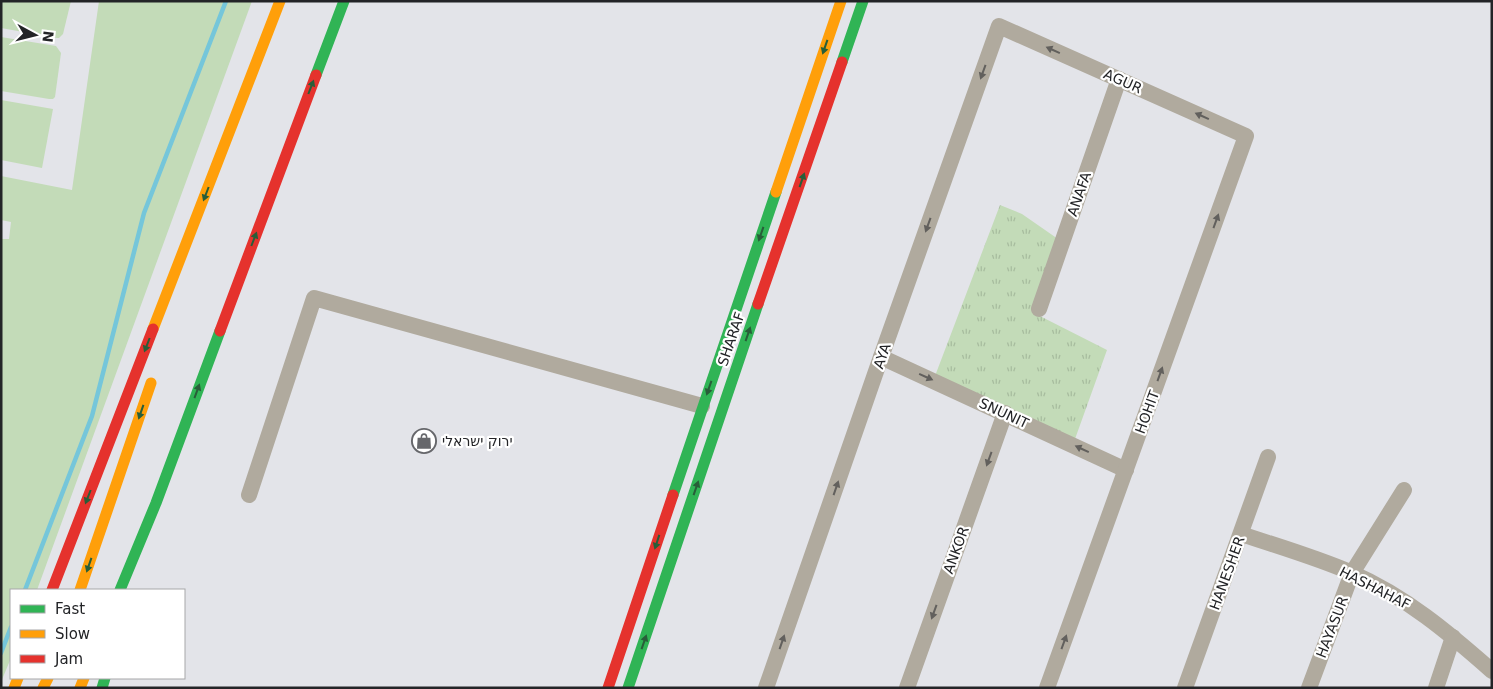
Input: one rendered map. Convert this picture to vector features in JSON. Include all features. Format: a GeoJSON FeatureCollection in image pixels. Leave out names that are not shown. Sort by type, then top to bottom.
{"type":"FeatureCollection","features":[{"type":"Feature","properties":{"kind":"main road"},"geometry":{"type":"LineString","coordinates":[[202,235],[281,1]]}},
{"type":"Feature","properties":{"kind":"main road"},"geometry":{"type":"LineString","coordinates":[[52,589],[281,1]]}},
{"type":"Feature","properties":{"kind":"main road"},"geometry":{"type":"LineString","coordinates":[[120,589],[156,503],[344,1]]}},
{"type":"Feature","properties":{"kind":"main road","name":"SHARAF"},"geometry":{"type":"LineString","coordinates":[[608,688],[702,406],[841,1]]}},
{"type":"Feature","properties":{"kind":"main road","name":"SHARAF"},"geometry":{"type":"LineString","coordinates":[[628,688],[719,418],[864,1]]}},
{"type":"Feature","properties":{"kind":"main road"},"geometry":{"type":"LineString","coordinates":[[80,589],[154,375]]}},
{"type":"Feature","properties":{"kind":"main road"},"geometry":{"type":"LineString","coordinates":[[130,589],[156,503]]}},
{"type":"Feature","properties":{"kind":"street","name":"AGUR"},"geometry":{"type":"LineString","coordinates":[[999,26],[1246,136]]}},
{"type":"Feature","properties":{"kind":"street","name":"AYA"},"geometry":{"type":"LineString","coordinates":[[766,688],[999,26]]}},
{"type":"Feature","properties":{"kind":"street","name":"ANAFA"},"geometry":{"type":"LineString","coordinates":[[1039,309],[1119,79]]}},
{"type":"Feature","properties":{"kind":"street","name":"HOHIT"},"geometry":{"type":"LineString","coordinates":[[1047,688],[1246,136]]}},
{"type":"Feature","properties":{"kind":"street"},"geometry":{"type":"LineString","coordinates":[[249,495],[314,298],[702,406]]}},
{"type":"Feature","properties":{"kind":"street","name":"SNUNIT"},"geometry":{"type":"LineString","coordinates":[[881,357],[1126,470]]}},
{"type":"Feature","properties":{"kind":"street","name":"ANKOR"},"geometry":{"type":"LineString","coordinates":[[907,688],[1005,413]]}},
{"type":"Feature","properties":{"kind":"street","name":"HANESHER"},"geometry":{"type":"LineString","coordinates":[[1185,688],[1268,457]]}},
{"type":"Feature","properties":{"kind":"street","name":"HAYASUR"},"geometry":{"type":"LineString","coordinates":[[1309,688],[1352,573],[1404,490]]}},
{"type":"Feature","properties":{"kind":"street","name":"HASHAHAF"},"geometry":{"type":"LineString","coordinates":[[1241,534],[1352,573],[1406,602],[1453,637],[1492,671]]}},
{"type":"Feature","properties":{"kind":"street"},"geometry":{"type":"LineString","coordinates":[[1436,688],[1453,637]]}},
{"type":"Feature","properties":{"kind":"green space"},"geometry":{"type":"Polygon","coordinates":[[[1,1],[71,1],[63,34],[57,38],[1,28],[1,1]]]}},
{"type":"Feature","properties":{"kind":"green space"},"geometry":{"type":"Polygon","coordinates":[[[99,1],[252,1],[37,589],[10,589],[10,660],[1,682],[1,239],[9,239],[11,222],[1,220],[1,176],[72,190],[99,1]]]}},
{"type":"Feature","properties":{"kind":"green space"},"geometry":{"type":"Polygon","coordinates":[[[1,37],[56,46],[61,53],[55,97],[53,99],[1,91],[1,37]]]}},
{"type":"Feature","properties":{"kind":"green space"},"geometry":{"type":"Polygon","coordinates":[[[1,100],[53,109],[42,168],[1,160],[1,100]]]}},
{"type":"Feature","properties":{"kind":"green space"},"geometry":{"type":"Polygon","coordinates":[[[1000,205],[1022,214],[1058,239],[1032,312],[1107,350],[1075,439],[935,376],[1000,205]]]}},
{"type":"Feature","properties":{"kind":"waterway"},"geometry":{"type":"LineString","coordinates":[[25,589],[92,416],[144,213],[226,1]]}},
{"type":"Feature","properties":{"kind":"waterway"},"geometry":{"type":"LineString","coordinates":[[1,653],[10,630]]}},
{"type":"Feature","properties":{"kind":"traffic: fast"},"geometry":{"type":"LineString","coordinates":[[316,75],[344,1]]}},
{"type":"Feature","properties":{"kind":"traffic: fast"},"geometry":{"type":"LineString","coordinates":[[842,62],[863,1]]}},
{"type":"Feature","properties":{"kind":"traffic: fast"},"geometry":{"type":"LineString","coordinates":[[673,495],[776,192]]}},
{"type":"Feature","properties":{"kind":"traffic: fast"},"geometry":{"type":"LineString","coordinates":[[628,688],[758,304]]}},
{"type":"Feature","properties":{"kind":"traffic: fast"},"geometry":{"type":"LineString","coordinates":[[120,589],[156,503],[220,331]]}},
{"type":"Feature","properties":{"kind":"traffic: fast"},"geometry":{"type":"LineString","coordinates":[[102,688],[105,679]]}},
{"type":"Feature","properties":{"kind":"traffic: slow"},"geometry":{"type":"LineString","coordinates":[[153,329],[280,1]]}},
{"type":"Feature","properties":{"kind":"traffic: slow"},"geometry":{"type":"LineString","coordinates":[[776,192],[841,1]]}},
{"type":"Feature","properties":{"kind":"traffic: slow"},"geometry":{"type":"LineString","coordinates":[[80,589],[151,383]]}},
{"type":"Feature","properties":{"kind":"traffic: slow"},"geometry":{"type":"LineString","coordinates":[[14,688],[18,679]]}},
{"type":"Feature","properties":{"kind":"traffic: slow"},"geometry":{"type":"LineString","coordinates":[[43,688],[48,679]]}},
{"type":"Feature","properties":{"kind":"traffic: slow"},"geometry":{"type":"LineString","coordinates":[[80,688],[84,679]]}},
{"type":"Feature","properties":{"kind":"traffic: jam"},"geometry":{"type":"LineString","coordinates":[[758,304],[842,62]]}},
{"type":"Feature","properties":{"kind":"traffic: jam"},"geometry":{"type":"LineString","coordinates":[[220,331],[316,75]]}},
{"type":"Feature","properties":{"kind":"traffic: jam"},"geometry":{"type":"LineString","coordinates":[[52,589],[153,329]]}},
{"type":"Feature","properties":{"kind":"traffic: jam"},"geometry":{"type":"LineString","coordinates":[[608,688],[673,495]]}},
{"type":"Feature","properties":{"kind":"place","name":"ירוק ישראלי"},"geometry":{"type":"Point","coordinates":[424,441]}}]}
